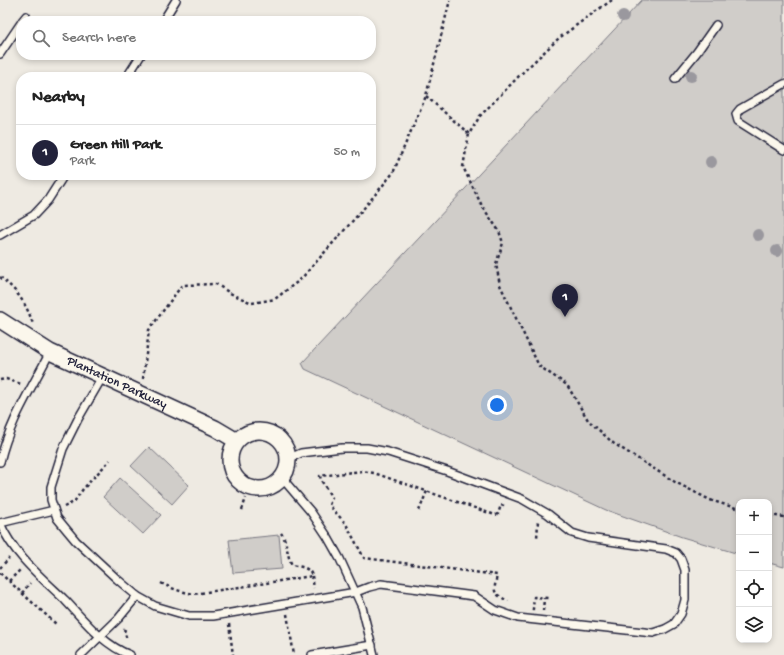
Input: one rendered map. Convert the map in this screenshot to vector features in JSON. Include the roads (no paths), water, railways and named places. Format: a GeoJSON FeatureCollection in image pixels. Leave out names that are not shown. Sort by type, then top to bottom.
{"type":"FeatureCollection","features":[{"type":"Feature","properties":{"kind":"street","name":"Plantation Parkway"},"geometry":{"type":"LineString","coordinates":[[0,320],[50,352],[215,428],[237,441]]}},
{"type":"Feature","properties":{"kind":"street"},"geometry":{"type":"LineString","coordinates":[[254,431],[264,431],[273,434],[281,441],[286,450],[288,459],[282,478],[275,484],[266,488],[257,489],[248,487],[234,476],[230,458],[232,449],[237,441],[244,435],[254,431]]}},
{"type":"Feature","properties":{"kind":"lane"},"geometry":{"type":"LineString","coordinates":[[166,16],[176,0]]}},
{"type":"Feature","properties":{"kind":"lane"},"geometry":{"type":"LineString","coordinates":[[675,79],[716,25]]}},
{"type":"Feature","properties":{"kind":"lane"},"geometry":{"type":"LineString","coordinates":[[0,54],[16,30]]}},
{"type":"Feature","properties":{"kind":"lane"},"geometry":{"type":"LineString","coordinates":[[130,72],[138,60]]}},
{"type":"Feature","properties":{"kind":"lane"},"geometry":{"type":"LineString","coordinates":[[784,84],[740,109],[736,114],[738,121],[784,150]]}},
{"type":"Feature","properties":{"kind":"lane"},"geometry":{"type":"LineString","coordinates":[[0,235],[34,215],[48,200],[61,180]]}},
{"type":"Feature","properties":{"kind":"lane"},"geometry":{"type":"LineString","coordinates":[[0,462],[16,414],[50,352]]}},
{"type":"Feature","properties":{"kind":"lane"},"geometry":{"type":"LineString","coordinates":[[103,376],[78,419],[63,449],[51,487],[51,500],[57,518],[76,541],[117,579],[138,596],[155,606],[189,616],[214,616],[356,592],[381,584],[474,596],[495,610],[518,618],[653,633],[674,624],[681,614],[685,600],[685,570],[681,559],[676,553],[666,549],[588,538],[572,533],[548,514],[522,499],[447,471],[388,452],[367,448],[342,448],[301,453],[288,459]]}},
{"type":"Feature","properties":{"kind":"lane"},"geometry":{"type":"LineString","coordinates":[[282,478],[311,512],[340,559],[362,607],[374,655]]}},
{"type":"Feature","properties":{"kind":"lane"},"geometry":{"type":"LineString","coordinates":[[54,510],[0,523],[9,540],[25,561],[100,636],[130,655]]}},
{"type":"Feature","properties":{"kind":"lane"},"geometry":{"type":"LineString","coordinates":[[81,655],[119,618],[138,596]]}},
{"type":"Feature","properties":{"kind":"lane"},"geometry":{"type":"LineString","coordinates":[[312,655],[372,645]]}},
{"type":"Feature","properties":{"kind":"place","name":"Green Hill Park"},"geometry":{"type":"Point","coordinates":[565,317]}}]}
